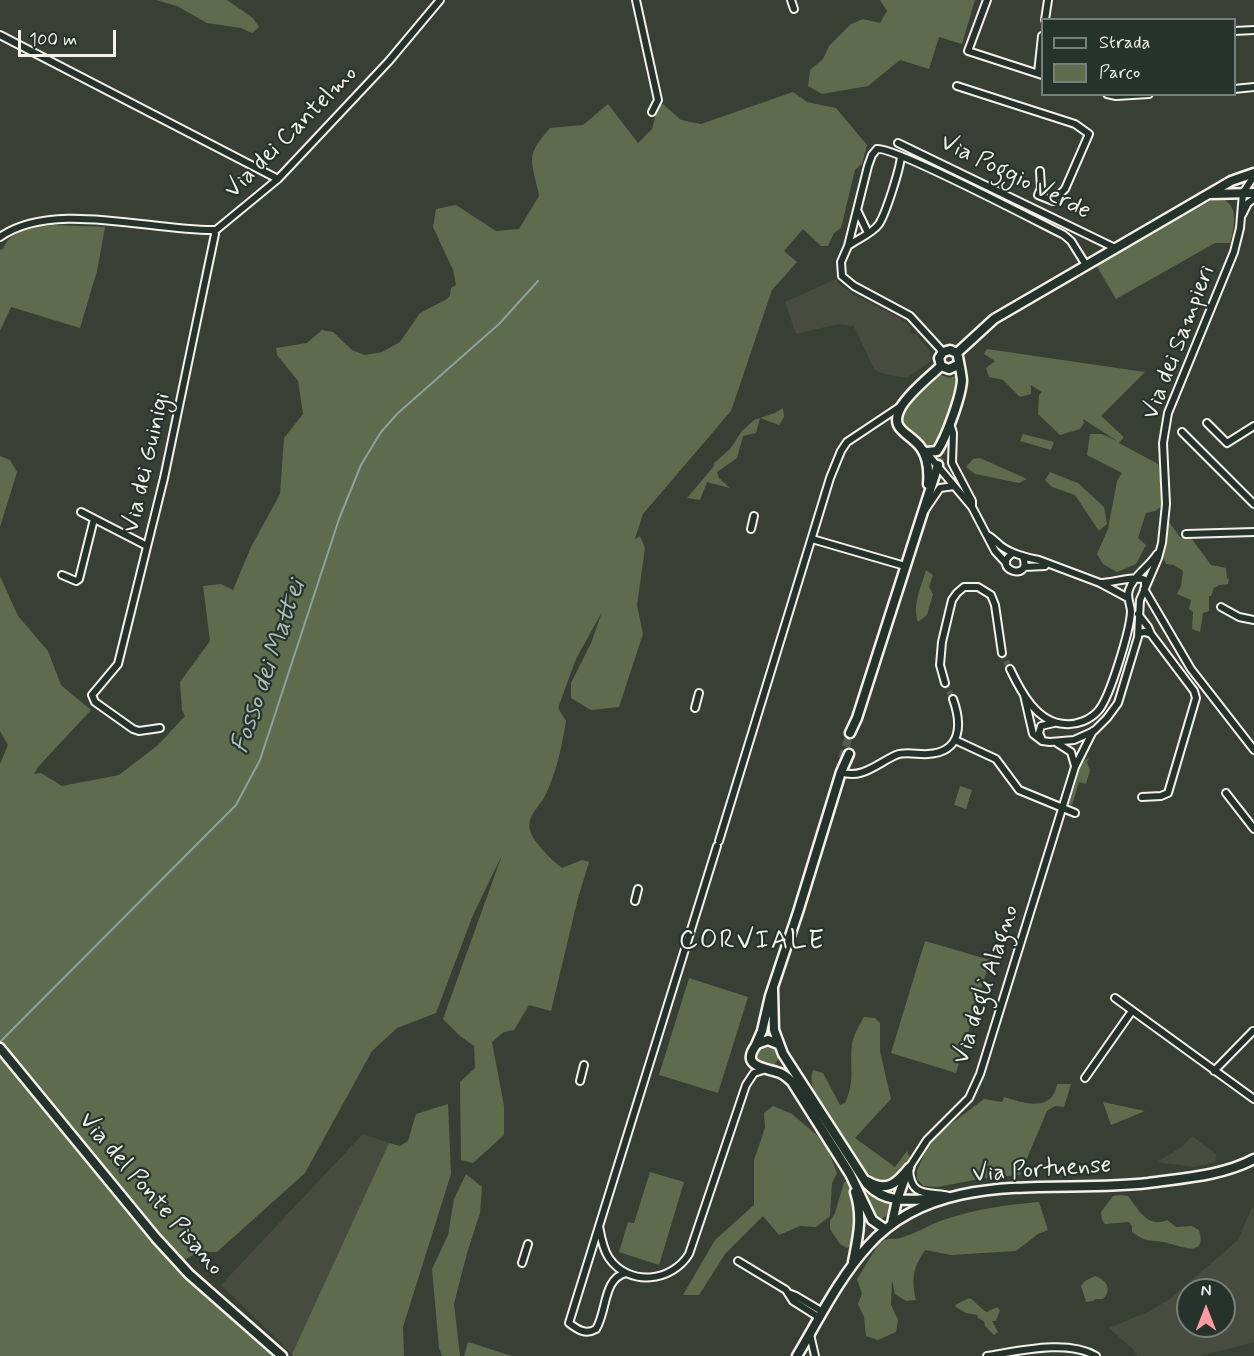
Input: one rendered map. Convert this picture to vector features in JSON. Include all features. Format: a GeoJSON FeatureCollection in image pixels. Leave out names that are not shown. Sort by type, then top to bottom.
{"type":"FeatureCollection","features":[{"type":"Feature","properties":{"kind":"street","name":"Via dei Cantelmo"},"geometry":{"type":"LineString","coordinates":[[0,237],[27,225],[61,220],[214,230],[278,179],[389,61],[440,0]]}},
{"type":"Feature","properties":{"kind":"street"},"geometry":{"type":"LineString","coordinates":[[636,0],[658,100],[652,112]]}},
{"type":"Feature","properties":{"kind":"street"},"geometry":{"type":"LineString","coordinates":[[791,0],[794,9]]}},
{"type":"Feature","properties":{"kind":"street"},"geometry":{"type":"LineString","coordinates":[[987,0],[968,51],[1040,74],[1041,55]]}},
{"type":"Feature","properties":{"kind":"street"},"geometry":{"type":"LineString","coordinates":[[1045,18],[1048,0]]}},
{"type":"Feature","properties":{"kind":"street"},"geometry":{"type":"LineString","coordinates":[[1236,31],[1254,30]]}},
{"type":"Feature","properties":{"kind":"street"},"geometry":{"type":"LineString","coordinates":[[0,34],[278,179]]}},
{"type":"Feature","properties":{"kind":"street"},"geometry":{"type":"LineString","coordinates":[[957,86],[1075,124],[1089,134],[1065,189],[1053,201],[1051,216]]}},
{"type":"Feature","properties":{"kind":"street"},"geometry":{"type":"LineString","coordinates":[[1236,89],[1254,87]]}},
{"type":"Feature","properties":{"kind":"street","name":"Via Poggio Verde"},"geometry":{"type":"LineString","coordinates":[[898,143],[1115,248]]}},
{"type":"Feature","properties":{"kind":"street"},"geometry":{"type":"LineString","coordinates":[[943,352],[910,316],[844,279],[841,274],[840,264],[848,246],[873,152],[882,148],[901,156],[1064,235],[1071,241],[1086,265]]}},
{"type":"Feature","properties":{"kind":"street"},"geometry":{"type":"LineString","coordinates":[[848,246],[868,233],[881,220],[901,156]]}},
{"type":"Feature","properties":{"kind":"street"},"geometry":{"type":"LineString","coordinates":[[1040,171],[1041,188],[1038,195],[1053,201]]}},
{"type":"Feature","properties":{"kind":"street","name":"Via Poggio Verde"},"geometry":{"type":"LineString","coordinates":[[957,353],[992,321],[1237,178],[1254,175]]}},
{"type":"Feature","properties":{"kind":"street","name":"Via Poggio Verde"},"geometry":{"type":"LineString","coordinates":[[1243,193],[1254,175]]}},
{"type":"Feature","properties":{"kind":"street","name":"Via dei Sampieri"},"geometry":{"type":"LineString","coordinates":[[1094,731],[1110,715],[1120,698],[1139,633],[1140,600],[1156,565],[1162,543],[1166,504],[1163,451],[1166,420],[1234,252],[1242,216],[1243,193]]}},
{"type":"Feature","properties":{"kind":"street","name":"Via Poggio Verde"},"geometry":{"type":"LineString","coordinates":[[1209,194],[1254,193]]}},
{"type":"Feature","properties":{"kind":"street"},"geometry":{"type":"LineString","coordinates":[[1242,216],[1248,203],[1254,199]]}},
{"type":"Feature","properties":{"kind":"street"},"geometry":{"type":"LineString","coordinates":[[858,211],[868,233]]}},
{"type":"Feature","properties":{"kind":"street","name":"Via dei Guinigi"},"geometry":{"type":"LineString","coordinates":[[160,728],[138,731],[133,729],[95,702],[92,695],[117,664],[179,410],[214,230]]}},
{"type":"Feature","properties":{"kind":"street"},"geometry":{"type":"LineString","coordinates":[[924,450],[937,451],[945,437],[962,380],[957,353],[950,350],[943,352],[939,358],[941,366]]}},
{"type":"Feature","properties":{"kind":"street"},"geometry":{"type":"LineString","coordinates":[[941,366],[949,369],[958,365]]}},
{"type":"Feature","properties":{"kind":"street"},"geometry":{"type":"LineString","coordinates":[[626,1273],[616,1277],[611,1284],[598,1327],[589,1332],[581,1331],[569,1323],[830,478],[845,445],[902,405],[941,366]]}},
{"type":"Feature","properties":{"kind":"street"},"geometry":{"type":"LineString","coordinates":[[902,405],[897,418],[897,425],[901,431],[938,465],[972,507],[989,536],[1013,553]]}},
{"type":"Feature","properties":{"kind":"street"},"geometry":{"type":"LineString","coordinates":[[950,423],[953,433],[952,463],[972,501],[972,507]]}},
{"type":"Feature","properties":{"kind":"street"},"geometry":{"type":"LineString","coordinates":[[1207,423],[1227,443],[1254,426]]}},
{"type":"Feature","properties":{"kind":"street"},"geometry":{"type":"LineString","coordinates":[[1182,432],[1254,504]]}},
{"type":"Feature","properties":{"kind":"street"},"geometry":{"type":"LineString","coordinates":[[924,450],[929,470],[927,496]]}},
{"type":"Feature","properties":{"kind":"street"},"geometry":{"type":"LineString","coordinates":[[854,731],[938,465]]}},
{"type":"Feature","properties":{"kind":"street"},"geometry":{"type":"LineString","coordinates":[[921,516],[928,509],[940,488],[954,486]]}},
{"type":"Feature","properties":{"kind":"street"},"geometry":{"type":"LineString","coordinates":[[81,512],[147,546]]}},
{"type":"Feature","properties":{"kind":"street"},"geometry":{"type":"LineString","coordinates":[[751,529],[754,516]]}},
{"type":"Feature","properties":{"kind":"street"},"geometry":{"type":"LineString","coordinates":[[62,575],[76,581],[80,579],[94,519]]}},
{"type":"Feature","properties":{"kind":"street"},"geometry":{"type":"LineString","coordinates":[[1186,534],[1254,532]]}},
{"type":"Feature","properties":{"kind":"street"},"geometry":{"type":"LineString","coordinates":[[989,536],[989,541],[995,551],[1014,572],[1024,567],[1052,567]]}},
{"type":"Feature","properties":{"kind":"street"},"geometry":{"type":"LineString","coordinates":[[812,539],[905,566]]}},
{"type":"Feature","properties":{"kind":"street","name":"Via dei Sampieri"},"geometry":{"type":"LineString","coordinates":[[1057,723],[1070,725],[1085,721],[1104,703],[1130,623],[1131,607],[1128,590],[1155,558],[1162,543]]}},
{"type":"Feature","properties":{"kind":"street"},"geometry":{"type":"LineString","coordinates":[[1006,562],[1008,556],[1019,553],[1052,567],[1101,583],[1128,598]]}},
{"type":"Feature","properties":{"kind":"street"},"geometry":{"type":"LineString","coordinates":[[1023,556],[1024,567]]}},
{"type":"Feature","properties":{"kind":"street"},"geometry":{"type":"LineString","coordinates":[[1101,583],[1136,578],[1145,580],[1144,589],[1191,669],[1254,750]]}},
{"type":"Feature","properties":{"kind":"street"},"geometry":{"type":"LineString","coordinates":[[945,682],[940,666],[942,642],[952,600],[964,587],[982,588],[993,598],[1002,653]]}},
{"type":"Feature","properties":{"kind":"street"},"geometry":{"type":"LineString","coordinates":[[1221,607],[1239,617],[1254,620]]}},
{"type":"Feature","properties":{"kind":"street"},"geometry":{"type":"LineString","coordinates":[[1138,614],[1196,695],[1168,793],[1161,796],[1143,797]]}},
{"type":"Feature","properties":{"kind":"street"},"geometry":{"type":"LineString","coordinates":[[1139,633],[1151,634]]}},
{"type":"Feature","properties":{"kind":"street"},"geometry":{"type":"LineString","coordinates":[[1010,669],[1024,695],[1038,713],[1057,723]]}},
{"type":"Feature","properties":{"kind":"street"},"geometry":{"type":"LineString","coordinates":[[695,708],[699,693]]}},
{"type":"Feature","properties":{"kind":"street"},"geometry":{"type":"LineString","coordinates":[[1024,695],[1032,731],[1042,741],[1057,743],[1074,740],[1094,731]]}},
{"type":"Feature","properties":{"kind":"street"},"geometry":{"type":"LineString","coordinates":[[844,763],[853,775],[866,771],[898,754],[937,753],[945,750],[955,740],[959,722],[953,699]]}},
{"type":"Feature","properties":{"kind":"street"},"geometry":{"type":"LineString","coordinates":[[1042,741],[1039,733],[1041,726],[1057,723]]}},
{"type":"Feature","properties":{"kind":"street","name":"Via degli Alagno"},"geometry":{"type":"LineString","coordinates":[[889,1226],[909,1168],[927,1140],[969,1098],[980,1074],[1075,767],[1094,731]]}},
{"type":"Feature","properties":{"kind":"street"},"geometry":{"type":"LineString","coordinates":[[955,740],[996,759],[1019,790],[1075,813]]}},
{"type":"Feature","properties":{"kind":"street"},"geometry":{"type":"LineString","coordinates":[[1057,743],[1071,752],[1075,767]]}},
{"type":"Feature","properties":{"kind":"street"},"geometry":{"type":"LineString","coordinates":[[844,763],[768,1002],[753,1059],[756,1065],[783,1074],[792,1082],[850,1174],[873,1221],[889,1226]]}},
{"type":"Feature","properties":{"kind":"street"},"geometry":{"type":"LineString","coordinates":[[1226,793],[1254,829]]}},
{"type":"Feature","properties":{"kind":"street"},"geometry":{"type":"LineString","coordinates":[[634,902],[638,889]]}},
{"type":"Feature","properties":{"kind":"street"},"geometry":{"type":"LineString","coordinates":[[774,989],[773,1021],[778,1044],[861,1176],[874,1191],[897,1200],[954,1197]]}},
{"type":"Feature","properties":{"kind":"street"},"geometry":{"type":"LineString","coordinates":[[1115,998],[1254,1099]]}},
{"type":"Feature","properties":{"kind":"street"},"geometry":{"type":"LineString","coordinates":[[1085,1078],[1132,1011]]}},
{"type":"Feature","properties":{"kind":"street"},"geometry":{"type":"LineString","coordinates":[[1214,1071],[1253,1031]]}},
{"type":"Feature","properties":{"kind":"street"},"geometry":{"type":"LineString","coordinates":[[755,1047],[764,1040],[778,1044]]}},
{"type":"Feature","properties":{"kind":"street","name":"Via del Ponte Pisano"},"geometry":{"type":"LineString","coordinates":[[2,1051],[156,1238],[189,1274],[282,1356]]}},
{"type":"Feature","properties":{"kind":"street"},"geometry":{"type":"LineString","coordinates":[[599,1226],[603,1245],[609,1257],[626,1273],[642,1277],[658,1277],[675,1271],[683,1265],[689,1254],[746,1085],[754,1073],[778,1066],[783,1054]]}},
{"type":"Feature","properties":{"kind":"street"},"geometry":{"type":"LineString","coordinates":[[580,1081],[584,1065]]}},
{"type":"Feature","properties":{"kind":"street","name":"Via Portuense"},"geometry":{"type":"LineString","coordinates":[[796,1356],[852,1265],[889,1226],[922,1207],[954,1197],[1009,1188],[1138,1184],[1219,1172],[1254,1159]]}},
{"type":"Feature","properties":{"kind":"street"},"geometry":{"type":"LineString","coordinates":[[861,1176],[872,1184],[890,1185],[897,1182],[909,1168]]}},
{"type":"Feature","properties":{"kind":"street"},"geometry":{"type":"LineString","coordinates":[[909,1168],[911,1182],[917,1190],[954,1197]]}},
{"type":"Feature","properties":{"kind":"street"},"geometry":{"type":"LineString","coordinates":[[850,1174],[860,1215],[858,1239],[852,1265]]}},
{"type":"Feature","properties":{"kind":"street"},"geometry":{"type":"LineString","coordinates":[[522,1263],[528,1244]]}},
{"type":"Feature","properties":{"kind":"street"},"geometry":{"type":"LineString","coordinates":[[738,1261],[786,1290],[793,1301],[821,1315]]}},
{"type":"Feature","properties":{"kind":"street"},"geometry":{"type":"LineString","coordinates":[[810,1334],[815,1356]]}},
{"type":"Feature","properties":{"kind":"street"},"geometry":{"type":"LineString","coordinates":[[987,1356],[1060,1347],[1078,1348],[1096,1356]]}},
{"type":"Feature","properties":{"kind":"shaded area"},"geometry":{"type":"Polygon","coordinates":[[[836,279],[840,285],[854,295],[900,318],[911,328],[909,332],[914,335],[916,333],[930,352],[931,361],[907,378],[881,373],[874,369],[854,326],[838,324],[796,334],[785,302],[836,279]]]}},
{"type":"Feature","properties":{"kind":"shaded area"},"geometry":{"type":"Polygon","coordinates":[[[363,1134],[389,1143],[292,1354],[221,1285],[363,1134]]]}},
{"type":"Feature","properties":{"kind":"shaded area"},"geometry":{"type":"Polygon","coordinates":[[[1192,1136],[1216,1154],[1215,1162],[1194,1167],[1157,1162],[1182,1147],[1192,1136]]]}},
{"type":"Feature","properties":{"kind":"shaded area"},"geometry":{"type":"Polygon","coordinates":[[[1254,1208],[1254,1342],[1200,1356],[1137,1356],[1133,1349],[1109,1328],[1150,1311],[1176,1294],[1176,1338],[1236,1338],[1236,1278],[1194,1278],[1238,1240],[1251,1209],[1254,1208]]]}},
{"type":"Feature","properties":{"kind":"green space"},"geometry":{"type":"Polygon","coordinates":[[[156,0],[227,0],[253,18],[259,27],[252,33],[241,28],[207,23],[177,6],[156,0]]]}},
{"type":"Feature","properties":{"kind":"green space"},"geometry":{"type":"Polygon","coordinates":[[[880,0],[975,0],[962,44],[939,37],[929,69],[900,60],[868,86],[822,94],[808,86],[810,70],[823,59],[829,46],[851,24],[863,19],[880,23],[887,11],[880,0]]]}},
{"type":"Feature","properties":{"kind":"green space"},"geometry":{"type":"Polygon","coordinates":[[[793,92],[807,102],[836,108],[867,145],[862,164],[855,170],[841,228],[834,233],[828,246],[821,246],[803,229],[784,251],[797,262],[772,290],[731,411],[643,514],[635,539],[640,536],[645,548],[637,605],[643,634],[619,707],[591,710],[571,698],[571,683],[591,643],[602,612],[576,659],[558,708],[566,721],[558,760],[545,796],[533,813],[530,827],[540,847],[562,868],[582,860],[589,862],[551,1011],[529,1005],[514,1030],[504,1032],[492,1042],[504,1106],[504,1135],[473,1163],[461,1160],[460,1082],[475,1068],[474,1046],[443,1019],[502,855],[473,915],[436,1013],[397,1028],[372,1051],[305,1173],[217,1252],[199,1252],[184,1260],[169,1258],[217,1306],[275,1356],[0,1356],[0,764],[8,745],[0,731],[0,576],[18,616],[48,651],[61,685],[91,710],[34,774],[41,773],[62,786],[119,775],[158,745],[185,716],[182,710],[180,682],[210,641],[203,586],[221,584],[233,590],[251,547],[280,494],[284,438],[303,414],[298,381],[277,355],[276,348],[307,343],[322,330],[333,332],[352,350],[365,355],[382,352],[400,342],[420,313],[447,299],[451,288],[456,285],[453,270],[433,227],[436,209],[456,205],[496,231],[519,229],[539,196],[532,159],[536,146],[550,128],[583,125],[608,104],[638,143],[652,129],[658,106],[663,104],[681,120],[701,124],[793,92]]]}},
{"type":"Feature","properties":{"kind":"green space"},"geometry":{"type":"Polygon","coordinates":[[[1216,198],[1229,203],[1232,208],[1234,222],[1230,243],[1215,243],[1116,299],[1096,265],[1216,198]]]}},
{"type":"Feature","properties":{"kind":"green space"},"geometry":{"type":"Polygon","coordinates":[[[53,225],[105,227],[97,271],[80,328],[11,307],[0,331],[0,250],[17,233],[30,228],[53,225]]]}},
{"type":"Feature","properties":{"kind":"green space"},"geometry":{"type":"Polygon","coordinates":[[[987,349],[1145,372],[1101,416],[1124,437],[1119,443],[1158,464],[1161,507],[1146,513],[1138,538],[1146,545],[1136,564],[1117,572],[1103,564],[1097,554],[1108,529],[1117,481],[1122,473],[1087,455],[1090,434],[1102,434],[1117,441],[1083,419],[1084,423],[1080,429],[1060,435],[1038,414],[1039,395],[1042,392],[1031,385],[1031,394],[1020,397],[1003,380],[989,377],[986,368],[995,361],[984,354],[987,349]]]}},
{"type":"Feature","properties":{"kind":"green space"},"geometry":{"type":"Polygon","coordinates":[[[941,375],[949,378],[955,376],[957,379],[940,443],[938,447],[929,448],[918,435],[905,426],[902,417],[904,409],[941,375]]]}},
{"type":"Feature","properties":{"kind":"green space"},"geometry":{"type":"Polygon","coordinates":[[[783,408],[784,417],[779,425],[760,418],[783,408]]]}},
{"type":"Feature","properties":{"kind":"green space"},"geometry":{"type":"Polygon","coordinates":[[[760,418],[756,433],[743,436],[737,458],[717,472],[719,478],[730,488],[707,482],[700,500],[687,498],[714,466],[714,463],[730,449],[742,431],[754,420],[760,418]]]}},
{"type":"Feature","properties":{"kind":"green space"},"geometry":{"type":"Polygon","coordinates":[[[1023,434],[1054,442],[1051,450],[1020,441],[1023,434]]]}},
{"type":"Feature","properties":{"kind":"green space"},"geometry":{"type":"Polygon","coordinates":[[[0,456],[10,460],[17,472],[0,527],[0,456]]]}},
{"type":"Feature","properties":{"kind":"green space"},"geometry":{"type":"Polygon","coordinates":[[[980,458],[1027,479],[1019,483],[975,474],[966,467],[973,459],[980,458]]]}},
{"type":"Feature","properties":{"kind":"green space"},"geometry":{"type":"Polygon","coordinates":[[[1050,472],[1078,483],[1104,507],[1107,524],[1099,531],[1075,495],[1052,487],[1045,480],[1050,472]]]}},
{"type":"Feature","properties":{"kind":"green space"},"geometry":{"type":"Polygon","coordinates":[[[1169,522],[1180,537],[1191,538],[1211,565],[1226,568],[1228,584],[1214,588],[1209,596],[1209,611],[1203,613],[1200,632],[1192,629],[1193,612],[1189,609],[1191,600],[1177,594],[1181,586],[1183,571],[1174,565],[1166,564],[1163,557],[1169,522]]]}},
{"type":"Feature","properties":{"kind":"green space"},"geometry":{"type":"Polygon","coordinates":[[[926,570],[933,575],[929,587],[933,594],[927,615],[918,622],[916,609],[926,570]]]}},
{"type":"Feature","properties":{"kind":"green space"},"geometry":{"type":"Polygon","coordinates":[[[1089,758],[1087,762],[1090,770],[1086,784],[1079,782],[1072,805],[1069,804],[1082,762],[1089,758]]]}},
{"type":"Feature","properties":{"kind":"green space"},"geometry":{"type":"Polygon","coordinates":[[[960,786],[972,790],[966,809],[954,805],[960,786]]]}},
{"type":"Feature","properties":{"kind":"green space"},"geometry":{"type":"Polygon","coordinates":[[[925,941],[990,960],[956,1073],[891,1053],[925,941]]]}},
{"type":"Feature","properties":{"kind":"green space"},"geometry":{"type":"Polygon","coordinates":[[[689,978],[748,997],[718,1093],[659,1075],[689,978]]]}},
{"type":"Feature","properties":{"kind":"green space"},"geometry":{"type":"Polygon","coordinates":[[[864,1017],[875,1018],[880,1023],[880,1051],[891,1099],[855,1138],[895,1167],[907,1151],[910,1158],[893,1178],[884,1181],[872,1177],[853,1154],[823,1108],[812,1084],[813,1070],[823,1073],[840,1105],[845,1103],[851,1080],[852,1044],[864,1017]]]}},
{"type":"Feature","properties":{"kind":"green space"},"geometry":{"type":"Polygon","coordinates":[[[768,1044],[776,1047],[779,1055],[776,1063],[768,1066],[760,1063],[757,1055],[760,1047],[768,1044]]]}},
{"type":"Feature","properties":{"kind":"green space"},"geometry":{"type":"Polygon","coordinates":[[[1057,1084],[1071,1084],[1064,1107],[1055,1106],[1047,1111],[1020,1175],[985,1178],[937,1187],[923,1186],[917,1179],[917,1171],[931,1139],[984,1099],[1002,1102],[1004,1097],[1036,1104],[1049,1099],[1057,1084]]]}},
{"type":"Feature","properties":{"kind":"green space"},"geometry":{"type":"Polygon","coordinates":[[[1103,1102],[1145,1111],[1111,1125],[1103,1102]]]}},
{"type":"Feature","properties":{"kind":"green space"},"geometry":{"type":"Polygon","coordinates":[[[448,1104],[451,1174],[403,1327],[404,1356],[293,1356],[389,1143],[400,1146],[408,1141],[416,1114],[448,1104]]]}},
{"type":"Feature","properties":{"kind":"green space"},"geometry":{"type":"Polygon","coordinates":[[[773,1106],[792,1114],[825,1142],[837,1173],[832,1183],[830,1216],[816,1227],[800,1226],[779,1235],[763,1216],[725,1254],[699,1295],[683,1295],[715,1240],[754,1205],[754,1160],[765,1128],[764,1113],[773,1106]]]}},
{"type":"Feature","properties":{"kind":"green space"},"geometry":{"type":"Polygon","coordinates":[[[650,1172],[684,1182],[659,1265],[619,1252],[628,1222],[634,1223],[650,1172]]]}},
{"type":"Feature","properties":{"kind":"green space"},"geometry":{"type":"Polygon","coordinates":[[[466,1174],[482,1187],[480,1213],[454,1304],[460,1356],[442,1356],[439,1348],[432,1269],[448,1235],[454,1199],[466,1174]]]}},
{"type":"Feature","properties":{"kind":"green space"},"geometry":{"type":"Polygon","coordinates":[[[844,1182],[849,1182],[855,1207],[854,1243],[847,1248],[840,1244],[830,1229],[830,1221],[835,1213],[844,1182]]]}},
{"type":"Feature","properties":{"kind":"green space"},"geometry":{"type":"Polygon","coordinates":[[[861,1184],[872,1194],[890,1204],[891,1213],[875,1221],[861,1184]]]}},
{"type":"Feature","properties":{"kind":"green space"},"geometry":{"type":"Polygon","coordinates":[[[1113,1196],[1128,1196],[1149,1220],[1160,1222],[1167,1220],[1176,1227],[1192,1226],[1199,1230],[1201,1239],[1199,1245],[1190,1248],[1144,1239],[1132,1232],[1129,1222],[1105,1224],[1101,1212],[1113,1196]]]}},
{"type":"Feature","properties":{"kind":"green space"},"geometry":{"type":"Polygon","coordinates":[[[1039,1202],[1048,1230],[1038,1234],[1016,1251],[951,1255],[925,1250],[914,1274],[916,1300],[906,1301],[895,1294],[892,1280],[891,1305],[898,1320],[896,1332],[878,1340],[866,1336],[864,1317],[858,1304],[862,1294],[857,1279],[883,1241],[898,1239],[943,1220],[967,1213],[1039,1202]]]}},
{"type":"Feature","properties":{"kind":"green space"},"geometry":{"type":"Polygon","coordinates":[[[1095,1276],[1105,1282],[1108,1292],[1103,1299],[1086,1302],[1081,1286],[1095,1276]]]}},
{"type":"Feature","properties":{"kind":"green space"},"geometry":{"type":"Polygon","coordinates":[[[969,1298],[987,1312],[997,1307],[1000,1310],[996,1321],[992,1321],[998,1332],[994,1335],[977,1315],[966,1313],[956,1307],[955,1305],[969,1298]]]}},
{"type":"Feature","properties":{"kind":"green space"},"geometry":{"type":"Polygon","coordinates":[[[468,1342],[512,1356],[464,1356],[468,1342]]]}},
{"type":"Feature","properties":{"kind":"waterway","name":"Fosso dei Mattei"},"geometry":{"type":"LineString","coordinates":[[0,1042],[236,805],[260,760],[339,519],[361,465],[381,432],[398,413],[499,324],[538,281]]}},
{"type":"Feature","properties":{"kind":"tunnel"},"geometry":{"type":"LineString","coordinates":[[938,465],[944,442]]}},
{"type":"Feature","properties":{"kind":"tunnel"},"geometry":{"type":"LineString","coordinates":[[1002,653],[1010,669]]}},
{"type":"Feature","properties":{"kind":"tunnel"},"geometry":{"type":"LineString","coordinates":[[945,683],[953,699]]}},
{"type":"Feature","properties":{"kind":"tunnel"},"geometry":{"type":"LineString","coordinates":[[842,758],[850,733]]}},
{"type":"Feature","properties":{"kind":"district","name":"CORVIALE"},"geometry":{"type":"Point","coordinates":[752,942]}}]}
